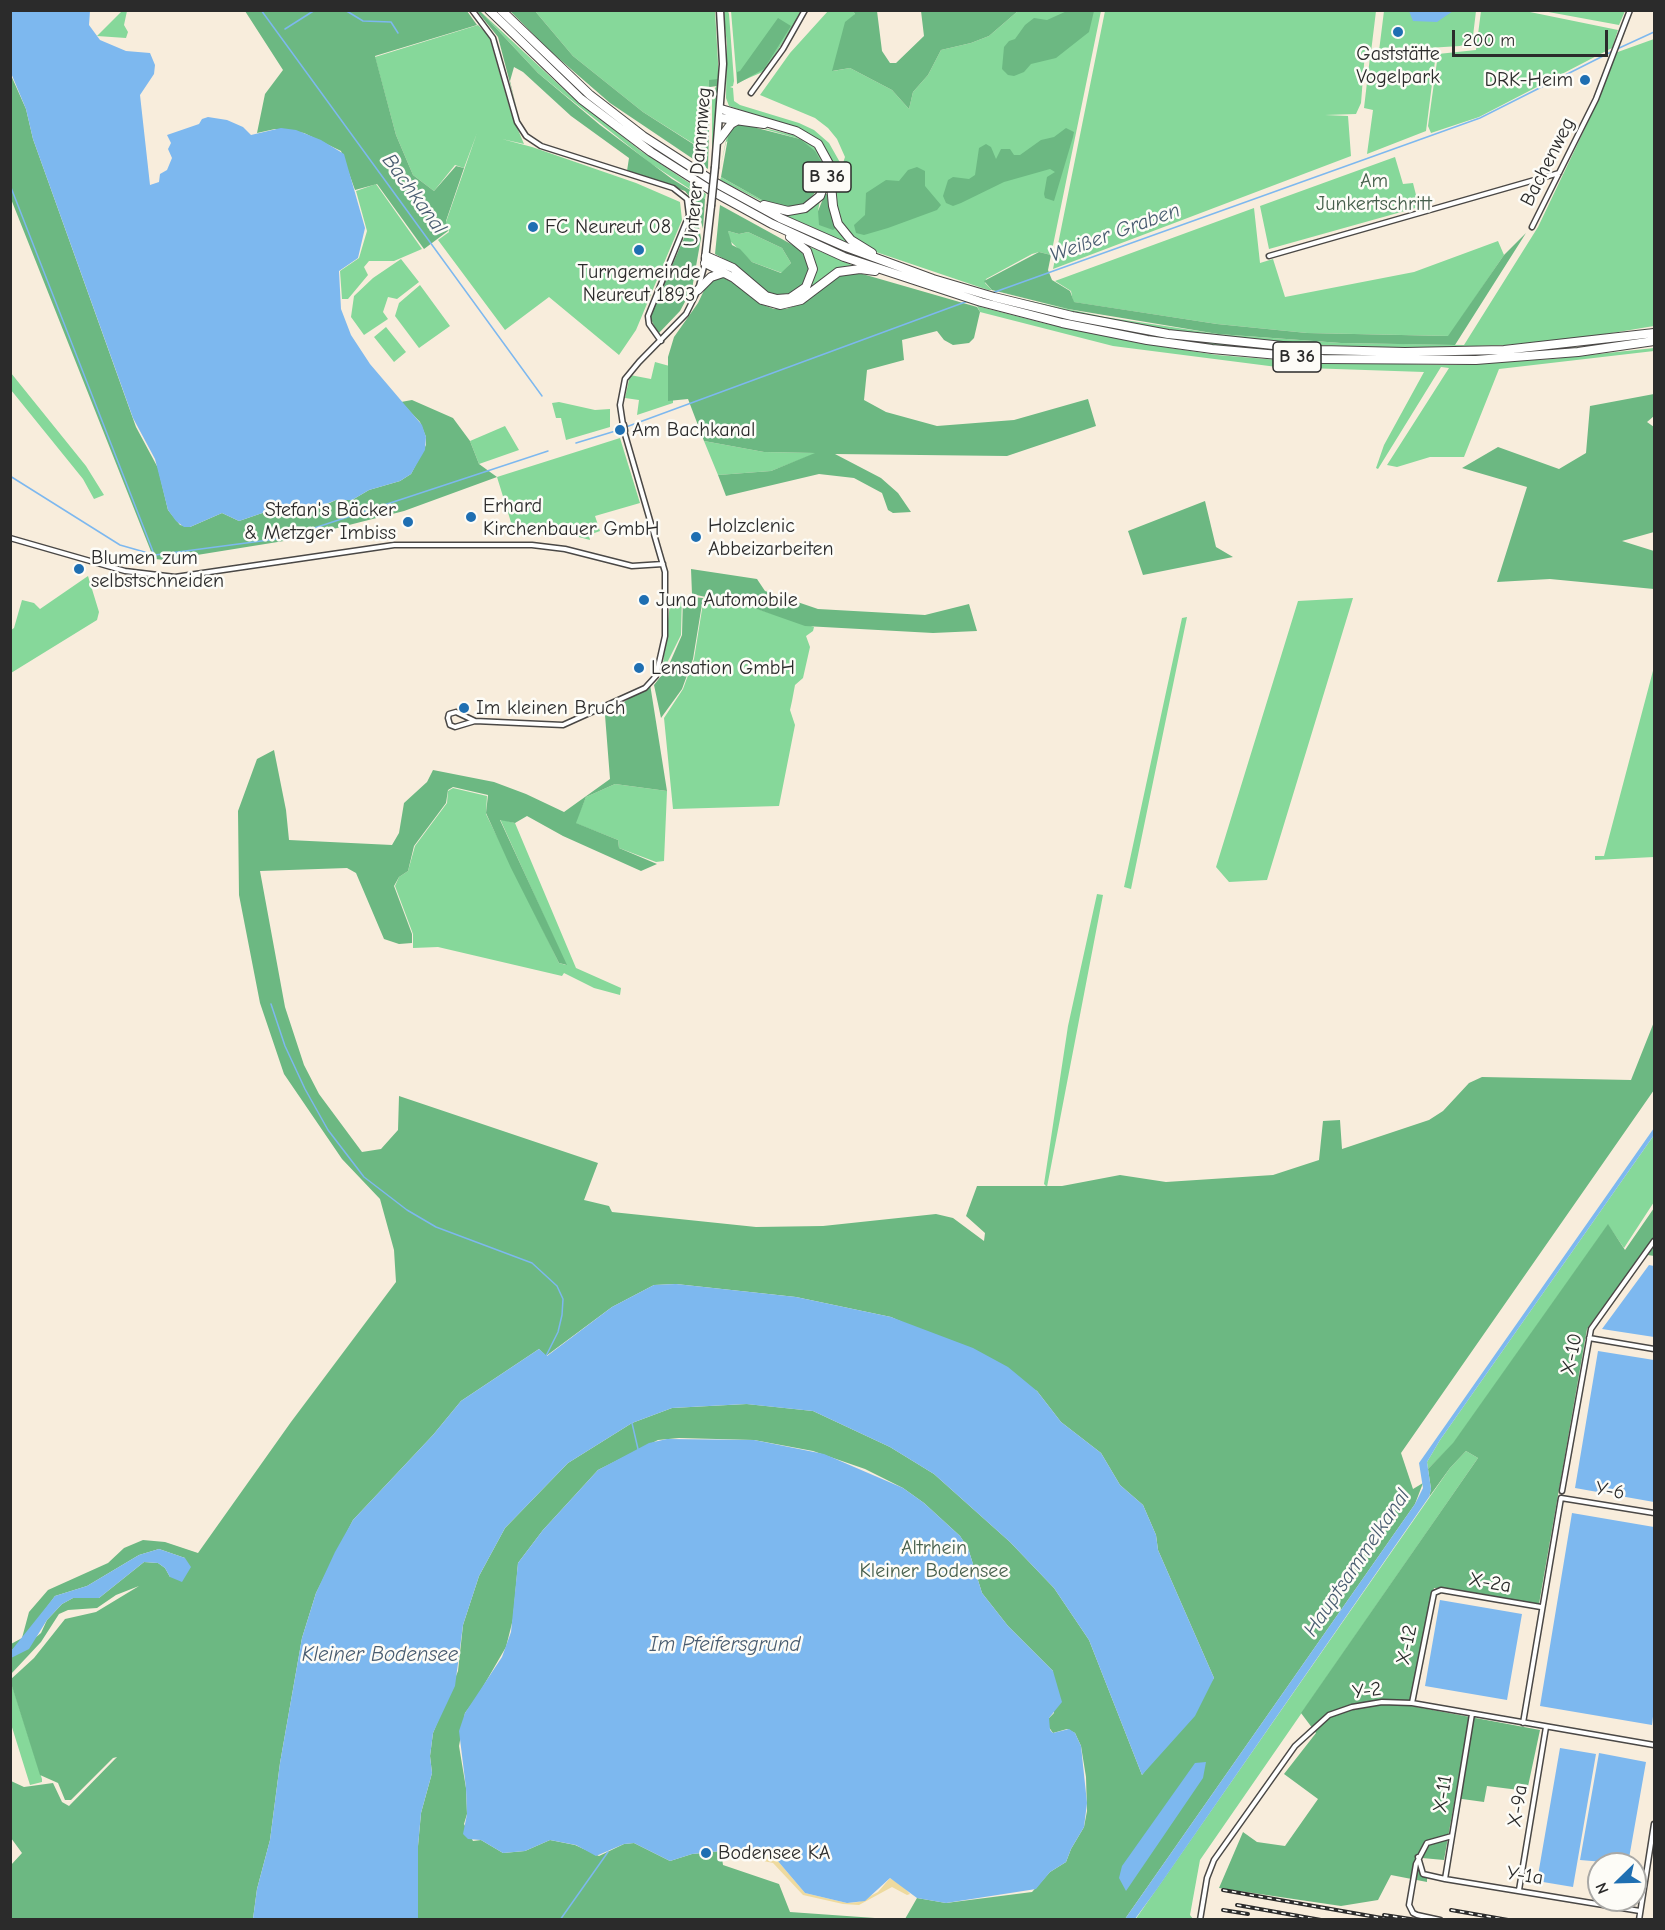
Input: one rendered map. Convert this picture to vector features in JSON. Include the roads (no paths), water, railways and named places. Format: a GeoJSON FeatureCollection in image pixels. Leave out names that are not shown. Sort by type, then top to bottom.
{"type":"FeatureCollection","features":[{"type":"Feature","properties":{"kind":"highway","name":"B 36"},"geometry":{"type":"LineString","coordinates":[[489,10],[549,71],[613,124],[677,169],[772,224],[886,272],[970,299],[994,297],[1081,318],[1160,333],[1321,350],[1405,352],[1504,350],[1654,333]]}},
{"type":"Feature","properties":{"kind":"highway","name":"B 36"},"geometry":{"type":"LineString","coordinates":[[501,10],[554,64],[615,115],[679,160],[732,192],[819,236],[982,298],[1054,321],[1147,340],[1221,350],[1323,359],[1407,361],[1497,359],[1654,341]]}},
{"type":"Feature","properties":{"kind":"highway"},"geometry":{"type":"LineString","coordinates":[[721,109],[787,128],[814,140],[830,164],[833,206],[840,227],[858,246],[890,260],[899,267]]}},
{"type":"Feature","properties":{"kind":"highway","name":"B 36"},"geometry":{"type":"LineString","coordinates":[[720,118],[764,124],[810,141],[823,155],[827,178],[818,199],[805,208],[794,211],[769,208],[732,192]]}},
{"type":"Feature","properties":{"kind":"highway"},"geometry":{"type":"LineString","coordinates":[[719,140],[731,124],[738,120]]}},
{"type":"Feature","properties":{"kind":"highway"},"geometry":{"type":"LineString","coordinates":[[705,260],[733,268],[766,296],[781,300],[793,297],[808,284],[812,273],[812,260],[800,243],[780,232],[772,224]]}},
{"type":"Feature","properties":{"kind":"highway","name":"B 36"},"geometry":{"type":"LineString","coordinates":[[705,260],[762,300],[780,305],[801,300],[838,272],[860,269],[886,272]]}},
{"type":"Feature","properties":{"kind":"highway"},"geometry":{"type":"LineString","coordinates":[[698,290],[711,277],[724,273]]}},
{"type":"Feature","properties":{"kind":"main road","name":"Unterer Dammweg"},"geometry":{"type":"LineString","coordinates":[[705,260],[721,109],[723,44],[720,10]]}},
{"type":"Feature","properties":{"kind":"street"},"geometry":{"type":"LineString","coordinates":[[472,10],[493,38],[517,122],[526,136],[540,146],[678,190],[687,199],[689,215],[648,316],[649,324],[661,341]]}},
{"type":"Feature","properties":{"kind":"street"},"geometry":{"type":"LineString","coordinates":[[751,93],[783,49],[805,10]]}},
{"type":"Feature","properties":{"kind":"street","name":"Bachenweg"},"geometry":{"type":"LineString","coordinates":[[1532,227],[1596,99],[1630,10]]}},
{"type":"Feature","properties":{"kind":"street"},"geometry":{"type":"LineString","coordinates":[[1269,256],[1559,173]]}},
{"type":"Feature","properties":{"kind":"street","name":"Unterer Dammweg"},"geometry":{"type":"LineString","coordinates":[[475,720],[563,725],[650,684],[659,669],[665,636],[663,564],[623,428],[620,405],[626,379],[639,362],[682,320],[698,290],[705,260]]}},
{"type":"Feature","properties":{"kind":"street"},"geometry":{"type":"LineString","coordinates":[[10,538],[124,571],[153,576],[188,577],[394,545],[555,547],[632,566],[663,564]]}},
{"type":"Feature","properties":{"kind":"street"},"geometry":{"type":"LineString","coordinates":[[450,712],[456,712],[475,720],[455,727],[450,725],[448,718],[450,712]]}},
{"type":"Feature","properties":{"kind":"street","name":"X-10"},"geometry":{"type":"LineString","coordinates":[[1562,1491],[1591,1329],[1654,1241]]}},
{"type":"Feature","properties":{"kind":"street"},"geometry":{"type":"LineString","coordinates":[[1589,1338],[1654,1349]]}},
{"type":"Feature","properties":{"kind":"street","name":"Y-6"},"geometry":{"type":"LineString","coordinates":[[1541,1607],[1561,1498],[1654,1513]]}},
{"type":"Feature","properties":{"kind":"street","name":"X-2a"},"geometry":{"type":"LineString","coordinates":[[1434,1593],[1441,1590],[1541,1607]]}},
{"type":"Feature","properties":{"kind":"street","name":"X-12"},"geometry":{"type":"LineString","coordinates":[[1412,1703],[1434,1593]]}},
{"type":"Feature","properties":{"kind":"street"},"geometry":{"type":"LineString","coordinates":[[1524,1723],[1541,1607]]}},
{"type":"Feature","properties":{"kind":"street","name":"Y-2"},"geometry":{"type":"LineString","coordinates":[[1200,1920],[1207,1878],[1214,1860],[1306,1733],[1329,1715],[1352,1707],[1382,1702],[1412,1703],[1654,1745]]}},
{"type":"Feature","properties":{"kind":"street","name":"X-11"},"geometry":{"type":"LineString","coordinates":[[1445,1879],[1472,1714]]}},
{"type":"Feature","properties":{"kind":"street","name":"X-9a"},"geometry":{"type":"LineString","coordinates":[[1519,1890],[1546,1727]]}},
{"type":"Feature","properties":{"kind":"street"},"geometry":{"type":"LineString","coordinates":[[1647,1868],[1654,1824]]}},
{"type":"Feature","properties":{"kind":"street"},"geometry":{"type":"LineString","coordinates":[[1440,1920],[1417,1915],[1410,1910],[1418,1857],[1427,1843],[1452,1836]]}},
{"type":"Feature","properties":{"kind":"street","name":"Y-1a"},"geometry":{"type":"LineString","coordinates":[[1418,1857],[1423,1874],[1587,1902]]}},
{"type":"Feature","properties":{"kind":"water"},"geometry":{"type":"Polygon","coordinates":[[[1409,10],[1453,11],[1437,22],[1413,21],[1409,10]]]}},
{"type":"Feature","properties":{"kind":"water"},"geometry":{"type":"Polygon","coordinates":[[[10,11],[90,11],[89,25],[100,40],[126,51],[150,53],[155,65],[154,74],[140,95],[150,185],[159,182],[160,174],[167,170],[172,158],[168,149],[171,143],[167,135],[199,124],[202,119],[208,117],[227,120],[243,127],[251,135],[281,128],[296,130],[321,140],[344,154],[365,228],[358,258],[339,271],[341,309],[351,335],[370,364],[422,425],[426,437],[425,450],[411,474],[400,481],[369,490],[352,500],[336,500],[313,509],[295,511],[286,515],[271,510],[239,521],[222,513],[190,527],[184,527],[176,521],[168,510],[155,459],[133,418],[33,139],[26,109],[11,73],[10,11]]]}},
{"type":"Feature","properties":{"kind":"water"},"geometry":{"type":"Polygon","coordinates":[[[1654,1128],[1654,1135],[1440,1440],[1427,1462],[1431,1489],[1429,1497],[1157,1889],[1135,1919],[1125,1919],[1415,1504],[1423,1488],[1419,1463],[1654,1128]]]}},
{"type":"Feature","properties":{"kind":"water"},"geometry":{"type":"Polygon","coordinates":[[[1649,1265],[1654,1266],[1654,1337],[1602,1329],[1649,1265]]]}},
{"type":"Feature","properties":{"kind":"water","name":"Kleiner Bodensee"},"geometry":{"type":"Polygon","coordinates":[[[676,1284],[796,1297],[891,1317],[973,1348],[1008,1367],[1037,1391],[1061,1422],[1101,1453],[1120,1485],[1143,1505],[1156,1535],[1158,1550],[1214,1678],[1195,1716],[1142,1775],[1089,1640],[1054,1588],[1010,1542],[934,1474],[890,1447],[813,1411],[746,1404],[672,1408],[632,1423],[568,1463],[505,1528],[479,1576],[463,1625],[455,1686],[433,1733],[430,1756],[432,1773],[421,1813],[418,1846],[418,1919],[253,1919],[257,1889],[270,1840],[280,1763],[302,1638],[316,1593],[353,1520],[433,1435],[461,1401],[539,1349],[547,1356],[612,1307],[654,1285],[676,1284]]]}},
{"type":"Feature","properties":{"kind":"water"},"geometry":{"type":"Polygon","coordinates":[[[1598,1351],[1654,1360],[1654,1502],[1575,1488],[1598,1351]]]}},
{"type":"Feature","properties":{"kind":"water","name":"Im Pfeifersgrund"},"geometry":{"type":"Polygon","coordinates":[[[667,1439],[754,1440],[824,1454],[903,1488],[924,1503],[960,1536],[968,1548],[982,1593],[1008,1626],[1053,1671],[1062,1702],[1049,1718],[1050,1730],[1053,1733],[1069,1729],[1075,1733],[1081,1746],[1087,1803],[1084,1827],[1066,1862],[1050,1872],[1036,1889],[946,1903],[917,1898],[890,1878],[865,1901],[847,1903],[805,1893],[777,1860],[763,1852],[721,1851],[692,1854],[670,1861],[634,1843],[624,1844],[596,1856],[576,1845],[550,1840],[525,1851],[503,1853],[481,1840],[468,1839],[463,1834],[467,1814],[466,1788],[459,1731],[465,1713],[502,1657],[511,1632],[518,1563],[543,1530],[598,1470],[649,1443],[667,1439]]]}},
{"type":"Feature","properties":{"kind":"water"},"geometry":{"type":"Polygon","coordinates":[[[1572,1513],[1654,1527],[1654,1708],[1652,1725],[1540,1706],[1572,1513]]]}},
{"type":"Feature","properties":{"kind":"water"},"geometry":{"type":"Polygon","coordinates":[[[159,1549],[185,1558],[191,1567],[182,1582],[170,1577],[165,1568],[158,1563],[144,1562],[99,1598],[73,1598],[62,1604],[47,1620],[29,1649],[11,1658],[11,1651],[55,1596],[87,1586],[139,1555],[159,1549]]]}},
{"type":"Feature","properties":{"kind":"water"},"geometry":{"type":"Polygon","coordinates":[[[1440,1600],[1522,1614],[1507,1700],[1425,1686],[1440,1600]]]}},
{"type":"Feature","properties":{"kind":"water"},"geometry":{"type":"Polygon","coordinates":[[[1560,1748],[1596,1754],[1573,1887],[1537,1881],[1560,1748]]]}},
{"type":"Feature","properties":{"kind":"water"},"geometry":{"type":"Polygon","coordinates":[[[1599,1753],[1646,1762],[1630,1852],[1587,1852],[1587,1861],[1580,1860],[1599,1753]]]}},
{"type":"Feature","properties":{"kind":"water"},"geometry":{"type":"Polygon","coordinates":[[[1206,1762],[1203,1778],[1126,1891],[1119,1878],[1122,1866],[1195,1763],[1206,1762]]]}},
{"type":"Feature","properties":{"kind":"waterway","name":"Bachkanal"},"geometry":{"type":"LineString","coordinates":[[261,10],[542,396]]}},
{"type":"Feature","properties":{"kind":"waterway"},"geometry":{"type":"LineString","coordinates":[[285,29],[315,10]]}},
{"type":"Feature","properties":{"kind":"waterway"},"geometry":{"type":"LineString","coordinates":[[345,10],[363,21],[391,22],[398,33]]}},
{"type":"Feature","properties":{"kind":"waterway","name":"Weißer Graben"},"geometry":{"type":"LineString","coordinates":[[1617,49],[1654,32]]}},
{"type":"Feature","properties":{"kind":"waterway","name":"Weißer Graben"},"geometry":{"type":"LineString","coordinates":[[992,293],[1480,118],[1613,51]]}},
{"type":"Feature","properties":{"kind":"waterway"},"geometry":{"type":"LineString","coordinates":[[10,185],[154,554]]}},
{"type":"Feature","properties":{"kind":"waterway","name":"Weißer Graben"},"geometry":{"type":"LineString","coordinates":[[626,427],[968,301]]}},
{"type":"Feature","properties":{"kind":"waterway","name":"Weißer Graben"},"geometry":{"type":"LineString","coordinates":[[576,443],[622,429]]}},
{"type":"Feature","properties":{"kind":"waterway","name":"Weißer Graben"},"geometry":{"type":"LineString","coordinates":[[10,476],[120,545],[155,555],[284,538],[548,451]]}},
{"type":"Feature","properties":{"kind":"waterway"},"geometry":{"type":"LineString","coordinates":[[271,1004],[285,1046],[305,1089],[328,1130],[364,1177],[407,1210],[436,1227],[532,1263],[557,1286],[563,1299],[562,1315],[558,1332],[546,1356]]}},
{"type":"Feature","properties":{"kind":"waterway"},"geometry":{"type":"LineString","coordinates":[[632,1423],[638,1449]]}},
{"type":"Feature","properties":{"kind":"waterway"},"geometry":{"type":"LineString","coordinates":[[560,1920],[608,1852]]}},
{"type":"Feature","properties":{"kind":"railway"},"geometry":{"type":"LineString","coordinates":[[1223,1890],[1393,1920]]}},
{"type":"Feature","properties":{"kind":"railway"},"geometry":{"type":"LineString","coordinates":[[1237,1905],[1321,1920]]}},
{"type":"Feature","properties":{"kind":"railway"},"geometry":{"type":"LineString","coordinates":[[1223,1910],[1248,1914]]}},
{"type":"Feature","properties":{"kind":"railway"},"geometry":{"type":"LineString","coordinates":[[1451,1910],[1508,1920]]}},
{"type":"Feature","properties":{"kind":"railway"},"geometry":{"type":"LineString","coordinates":[[1384,1915],[1417,1920]]}},
{"type":"Feature","properties":{"kind":"place","name":"Gaststätte Vogelpark"},"geometry":{"type":"Point","coordinates":[1398,32]}},
{"type":"Feature","properties":{"kind":"place","name":"DRK-Heim"},"geometry":{"type":"Point","coordinates":[1585,80]}},
{"type":"Feature","properties":{"kind":"place","name":"FC Neureut 08"},"geometry":{"type":"Point","coordinates":[533,227]}},
{"type":"Feature","properties":{"kind":"place","name":"Turngemeinde Neureut 1893"},"geometry":{"type":"Point","coordinates":[639,250]}},
{"type":"Feature","properties":{"kind":"place","name":"Am Bachkanal"},"geometry":{"type":"Point","coordinates":[620,430]}},
{"type":"Feature","properties":{"kind":"place","name":"Erhard Kirchenbauer GmbH"},"geometry":{"type":"Point","coordinates":[471,517]}},
{"type":"Feature","properties":{"kind":"place","name":"Stefan's Bäcker & Metzger Imbiss"},"geometry":{"type":"Point","coordinates":[408,522]}},
{"type":"Feature","properties":{"kind":"place","name":"Holzclenic Abbeizarbeiten"},"geometry":{"type":"Point","coordinates":[696,537]}},
{"type":"Feature","properties":{"kind":"place","name":"Blumen zum selbstschneiden"},"geometry":{"type":"Point","coordinates":[79,569]}},
{"type":"Feature","properties":{"kind":"place","name":"Juna Automobile"},"geometry":{"type":"Point","coordinates":[644,600]}},
{"type":"Feature","properties":{"kind":"place","name":"Lensation GmbH"},"geometry":{"type":"Point","coordinates":[639,668]}},
{"type":"Feature","properties":{"kind":"place","name":"Im kleinen Bruch"},"geometry":{"type":"Point","coordinates":[464,708]}},
{"type":"Feature","properties":{"kind":"place","name":"Bodensee KA"},"geometry":{"type":"Point","coordinates":[706,1853]}},
{"type":"Feature","properties":{"kind":"park label","name":"Am Junkertschritt"},"geometry":{"type":"Point","coordinates":[1374,192]}},
{"type":"Feature","properties":{"kind":"park label","name":"Altrhein Kleiner Bodensee"},"geometry":{"type":"Point","coordinates":[934,1560]}},
{"type":"Feature","properties":{"kind":"water label","name":"Hauptsammelkanal"},"geometry":{"type":"Point","coordinates":[1357,1563]}}]}
